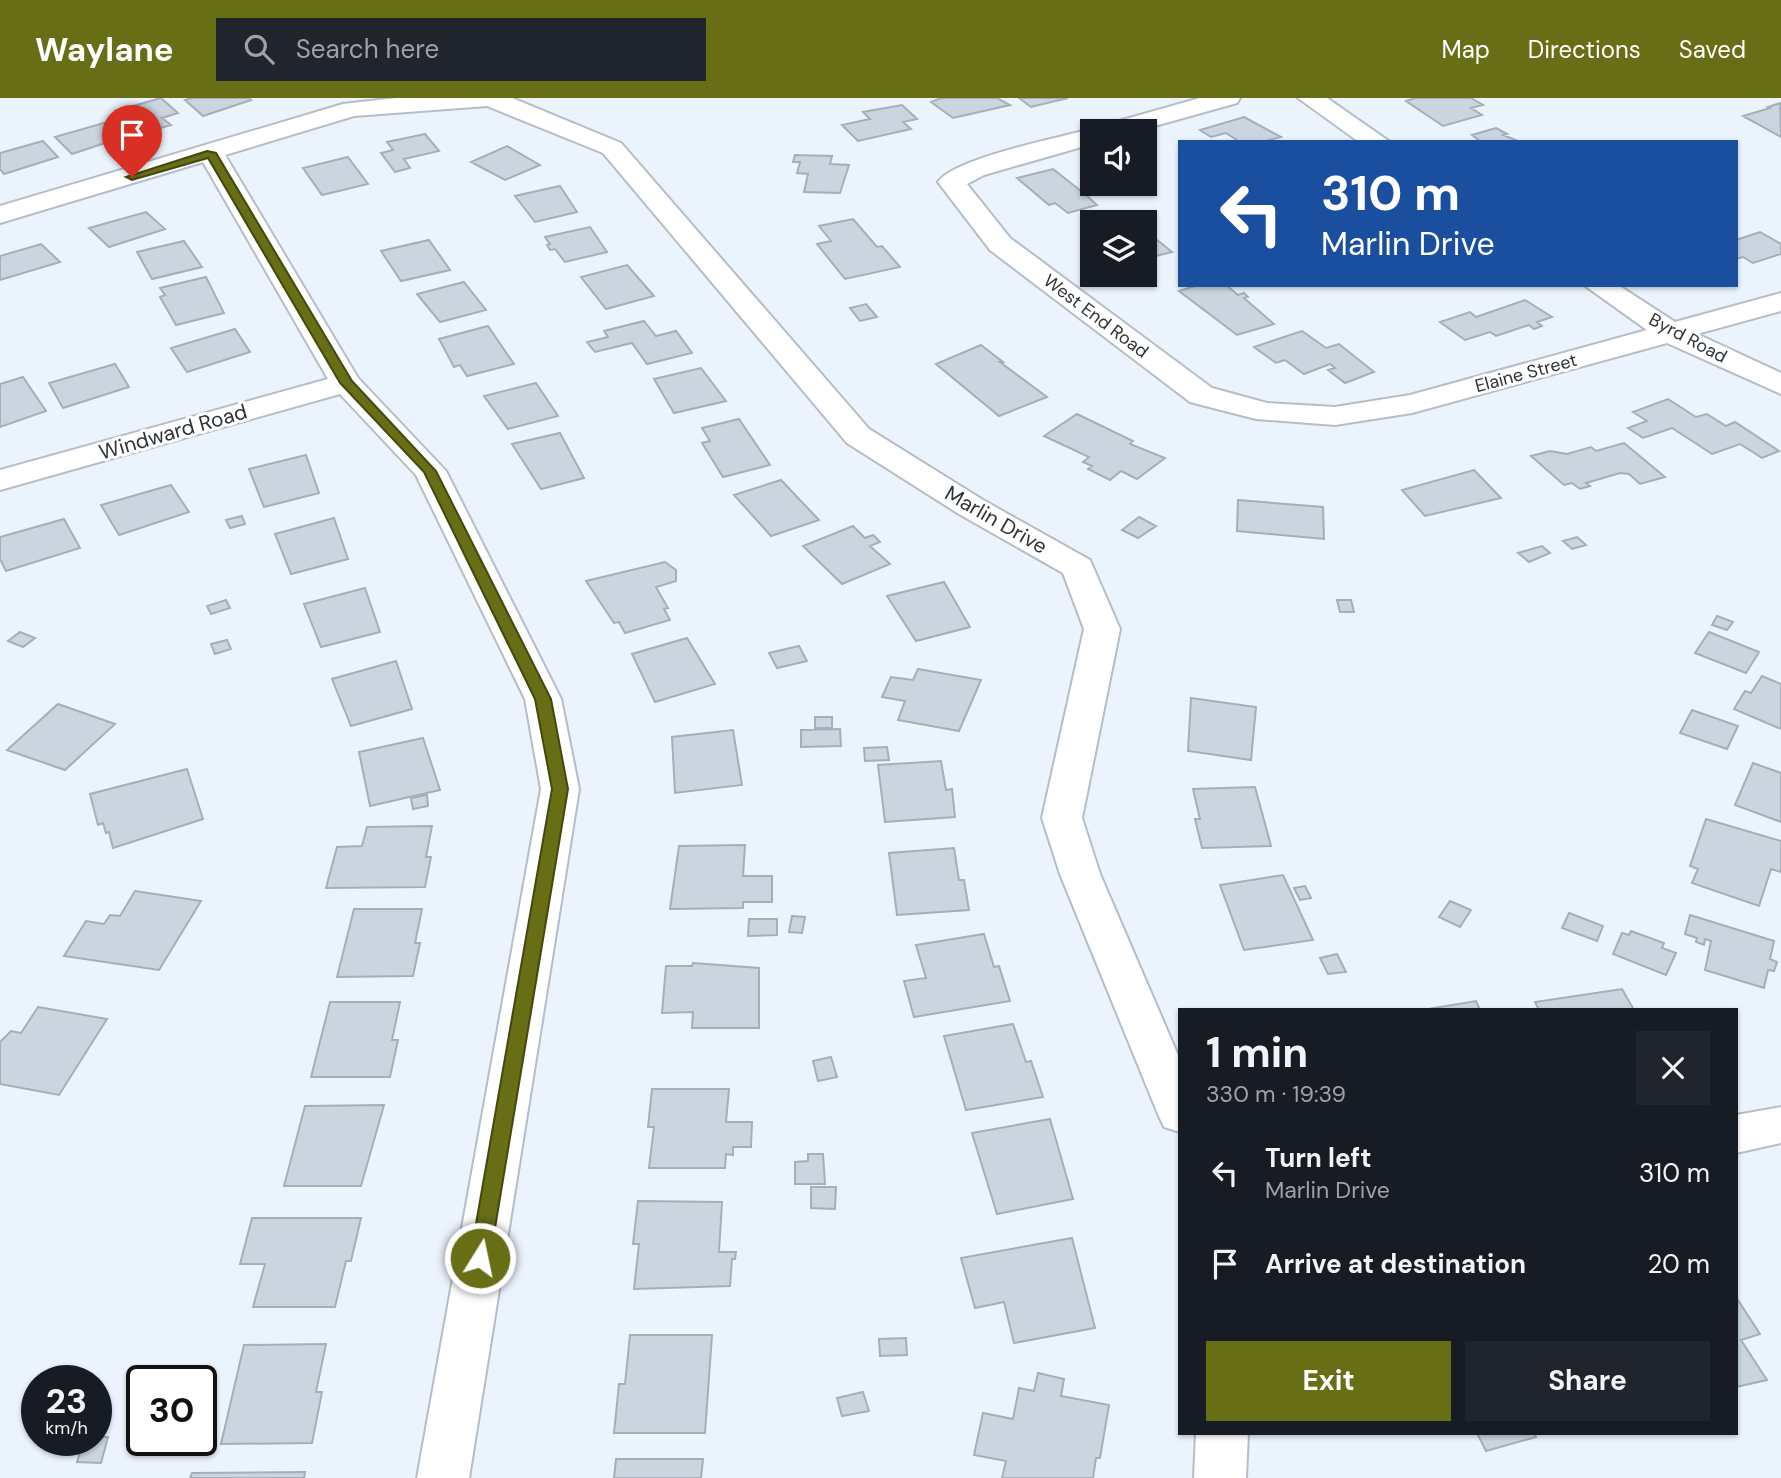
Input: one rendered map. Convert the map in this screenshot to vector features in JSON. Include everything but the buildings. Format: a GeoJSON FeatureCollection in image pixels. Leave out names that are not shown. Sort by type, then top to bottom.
{"type":"FeatureCollection","features":[{"type":"Feature","properties":{"kind":"street","name":"Marlin Drive"},"geometry":{"type":"LineString","coordinates":[[0,215],[352,109],[489,98],[611,148],[858,436],[971,507],[1078,567],[1102,629],[1062,818],[1080,874],[1178,1109]]}},
{"type":"Feature","properties":{"kind":"street"},"geometry":{"type":"LineString","coordinates":[[1153,119],[1228,98]]}},
{"type":"Feature","properties":{"kind":"street"},"geometry":{"type":"LineString","coordinates":[[1310,98],[1374,140]]}},
{"type":"Feature","properties":{"kind":"street","name":"West End Road"},"geometry":{"type":"LineString","coordinates":[[1080,139],[975,169],[951,182],[1000,244],[1201,394],[1267,412]]}},
{"type":"Feature","properties":{"kind":"street"},"geometry":{"type":"LineString","coordinates":[[211,153],[346,383],[430,471],[543,699],[560,789],[443,1478]]}},
{"type":"Feature","properties":{"kind":"street","name":"Byrd Road"},"geometry":{"type":"LineString","coordinates":[[1601,287],[1671,333],[1781,385]]}},
{"type":"Feature","properties":{"kind":"street","name":"Elaine Street"},"geometry":{"type":"LineString","coordinates":[[1267,412],[1335,416],[1412,404],[1781,302]]}},
{"type":"Feature","properties":{"kind":"street","name":"Windward Road"},"geometry":{"type":"LineString","coordinates":[[0,480],[346,383]]}},
{"type":"Feature","properties":{"kind":"street"},"geometry":{"type":"LineString","coordinates":[[1738,1134],[1781,1125]]}},
{"type":"Feature","properties":{"kind":"street"},"geometry":{"type":"LineString","coordinates":[[1220,1478],[1222,1435]]}},
{"type":"Feature","properties":{"kind":"route"},"geometry":{"type":"LineString","coordinates":[[132,177],[211,153],[346,383],[430,471],[543,699],[560,789],[480,1258]]}}]}
